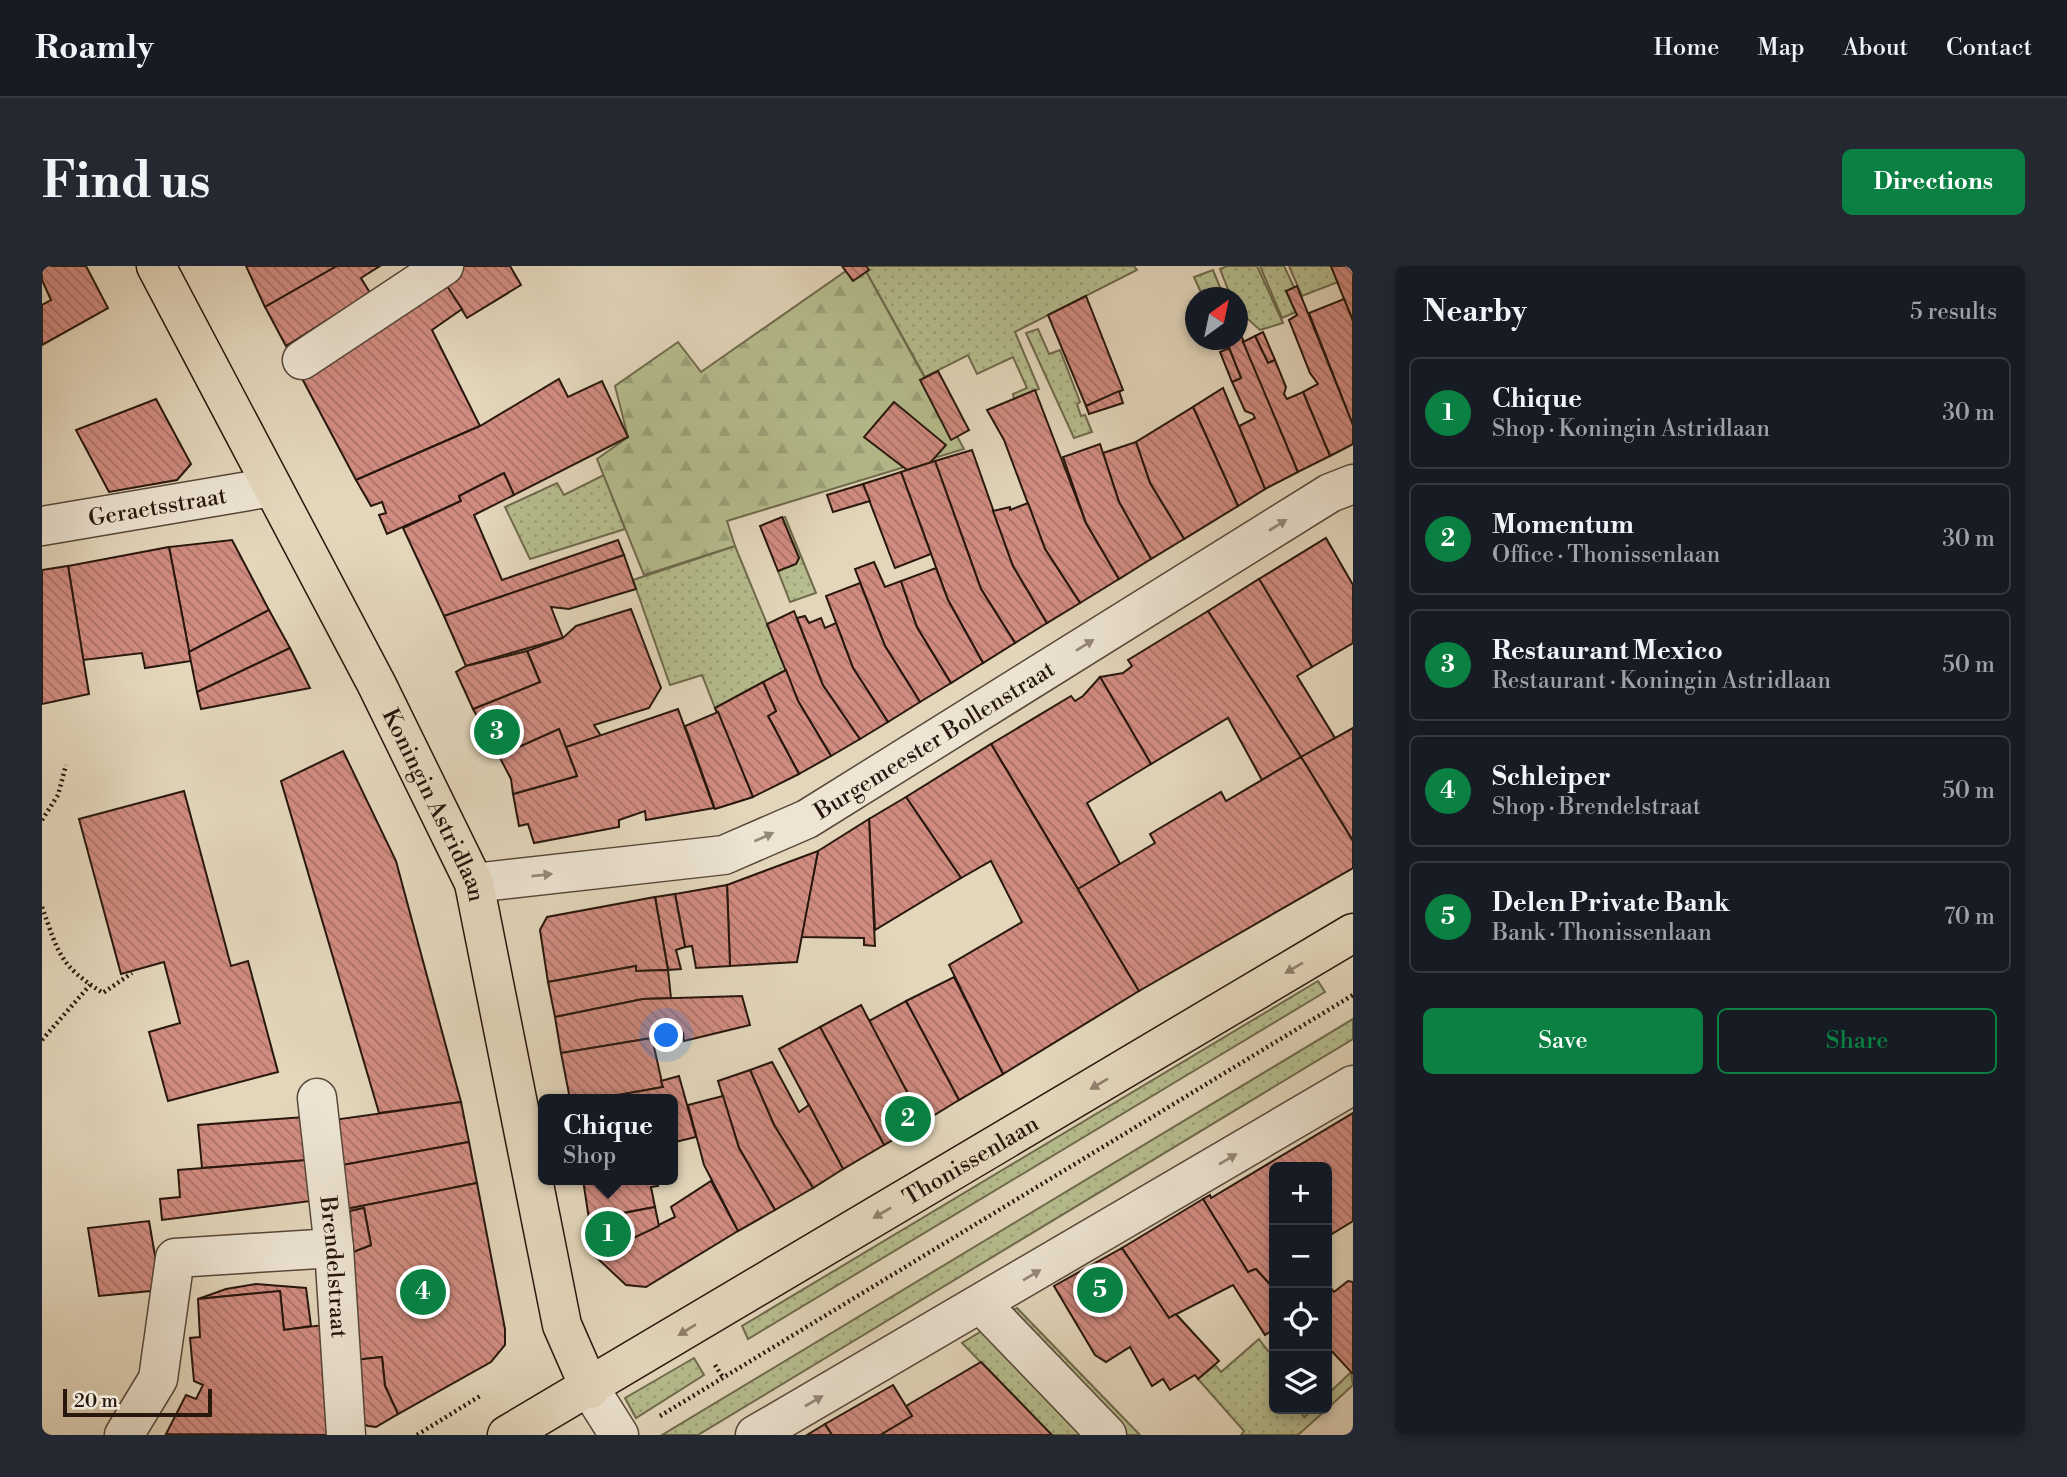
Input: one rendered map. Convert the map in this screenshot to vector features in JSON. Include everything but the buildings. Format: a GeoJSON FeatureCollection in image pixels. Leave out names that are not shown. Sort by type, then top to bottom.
{"type":"FeatureCollection","features":[{"type":"Feature","properties":{"kind":"main road","name":"Koningin Astridlaan"},"geometry":{"type":"LineString","coordinates":[[156,266],[377,685],[474,883],[562,1325],[590,1389]]}},
{"type":"Feature","properties":{"kind":"main road","name":"Thonissenlaan"},"geometry":{"type":"LineString","coordinates":[[507,1435],[590,1389],[1353,933]]}},
{"type":"Feature","properties":{"kind":"street"},"geometry":{"type":"LineString","coordinates":[[302,360],[444,266]]}},
{"type":"Feature","properties":{"kind":"street","name":"Burgemeester Bollenstraat"},"geometry":{"type":"LineString","coordinates":[[474,883],[724,855],[807,818],[1330,492],[1353,484]]}},
{"type":"Feature","properties":{"kind":"street","name":"Geraetsstraat"},"geometry":{"type":"LineString","coordinates":[[42,526],[272,487]]}},
{"type":"Feature","properties":{"kind":"street"},"geometry":{"type":"LineString","coordinates":[[755,1435],[982,1305],[1353,1085]]}},
{"type":"Feature","properties":{"kind":"street","name":"Brendelstraat"},"geometry":{"type":"LineString","coordinates":[[317,1098],[334,1248],[346,1435]]}},
{"type":"Feature","properties":{"kind":"street"},"geometry":{"type":"LineString","coordinates":[[124,1435],[158,1379],[175,1258],[334,1248]]}},
{"type":"Feature","properties":{"kind":"street"},"geometry":{"type":"LineString","coordinates":[[982,1305],[1107,1435]]}},
{"type":"Feature","properties":{"kind":"street"},"geometry":{"type":"LineString","coordinates":[[590,1389],[633,1429]]}},
{"type":"Feature","properties":{"kind":"path"},"geometry":{"type":"LineString","coordinates":[[42,820],[58,795],[66,765]]}},
{"type":"Feature","properties":{"kind":"path"},"geometry":{"type":"LineString","coordinates":[[42,907],[58,954],[74,975],[103,993],[132,973]]}},
{"type":"Feature","properties":{"kind":"path"},"geometry":{"type":"LineString","coordinates":[[42,1040],[90,985]]}},
{"type":"Feature","properties":{"kind":"path"},"geometry":{"type":"LineString","coordinates":[[633,1429],[1353,995]]}},
{"type":"Feature","properties":{"kind":"green space"},"geometry":{"type":"Polygon","coordinates":[[[853,266],[863,266],[964,449],[727,521],[735,546],[644,575],[597,459],[628,437],[615,386],[678,342],[701,372],[853,266]]]}},
{"type":"Feature","properties":{"kind":"green space"},"geometry":{"type":"Polygon","coordinates":[[[863,266],[1134,266],[1137,270],[1015,332],[1039,389],[1014,399],[1013,394],[1027,388],[1013,357],[977,374],[968,355],[925,377],[863,266]]]}},
{"type":"Feature","properties":{"kind":"green space"},"geometry":{"type":"Polygon","coordinates":[[[1227,266],[1257,266],[1283,323],[1260,330],[1248,319],[1248,287],[1227,287],[1220,269],[1227,266]]]}},
{"type":"Feature","properties":{"kind":"green space"},"geometry":{"type":"Polygon","coordinates":[[[1260,266],[1284,266],[1294,287],[1296,312],[1282,318],[1260,266]]]}},
{"type":"Feature","properties":{"kind":"green space"},"geometry":{"type":"Polygon","coordinates":[[[1289,266],[1331,266],[1338,282],[1302,296],[1289,266]]]}},
{"type":"Feature","properties":{"kind":"green space"},"geometry":{"type":"Polygon","coordinates":[[[1213,270],[1220,287],[1198,287],[1194,277],[1213,270]]]}},
{"type":"Feature","properties":{"kind":"green space"},"geometry":{"type":"Polygon","coordinates":[[[1038,329],[1049,354],[1060,350],[1080,402],[1077,404],[1081,416],[1085,415],[1092,432],[1074,438],[1026,333],[1038,329]]]}},
{"type":"Feature","properties":{"kind":"green space"},"geometry":{"type":"Polygon","coordinates":[[[604,475],[625,529],[530,559],[505,507],[557,483],[564,495],[604,475]]]}},
{"type":"Feature","properties":{"kind":"green space"},"geometry":{"type":"Polygon","coordinates":[[[785,517],[816,593],[790,602],[778,571],[796,564],[799,558],[782,518],[785,517]]]}},
{"type":"Feature","properties":{"kind":"green space"},"geometry":{"type":"Polygon","coordinates":[[[735,546],[786,670],[715,708],[702,675],[670,685],[633,580],[735,546]]]}},
{"type":"Feature","properties":{"kind":"green space"},"geometry":{"type":"Polygon","coordinates":[[[1318,981],[1325,992],[748,1339],[742,1326],[1318,981]]]}},
{"type":"Feature","properties":{"kind":"green space"},"geometry":{"type":"Polygon","coordinates":[[[1353,1019],[1353,1039],[698,1435],[662,1435],[1353,1019]]]}},
{"type":"Feature","properties":{"kind":"green space"},"geometry":{"type":"Polygon","coordinates":[[[1017,1308],[1140,1435],[1116,1435],[1001,1317],[1017,1308]]]}},
{"type":"Feature","properties":{"kind":"green space"},"geometry":{"type":"Polygon","coordinates":[[[985,1329],[1089,1435],[1051,1435],[962,1343],[985,1329]]]}},
{"type":"Feature","properties":{"kind":"green space"},"geometry":{"type":"Polygon","coordinates":[[[1259,1339],[1269,1350],[1269,1414],[1302,1414],[1304,1417],[1307,1414],[1321,1414],[1298,1435],[1241,1435],[1244,1431],[1198,1379],[1215,1365],[1221,1372],[1259,1339]]]}},
{"type":"Feature","properties":{"kind":"green space"},"geometry":{"type":"Polygon","coordinates":[[[694,1358],[704,1375],[636,1418],[625,1398],[694,1358]]]}},
{"type":"Feature","properties":{"kind":"green space"},"geometry":{"type":"Polygon","coordinates":[[[1351,1372],[1353,1385],[1332,1404],[1332,1390],[1351,1372]]]}},
{"type":"Feature","properties":{"kind":"place","name":"Restaurant Mexico"},"geometry":{"type":"Point","coordinates":[497,732]}},
{"type":"Feature","properties":{"kind":"place","name":"Momentum"},"geometry":{"type":"Point","coordinates":[908,1119]}},
{"type":"Feature","properties":{"kind":"place","name":"Chique"},"geometry":{"type":"Point","coordinates":[608,1234]}},
{"type":"Feature","properties":{"kind":"place","name":"Delen Private Bank"},"geometry":{"type":"Point","coordinates":[1100,1290]}},
{"type":"Feature","properties":{"kind":"place","name":"Schleiper"},"geometry":{"type":"Point","coordinates":[423,1292]}}]}
